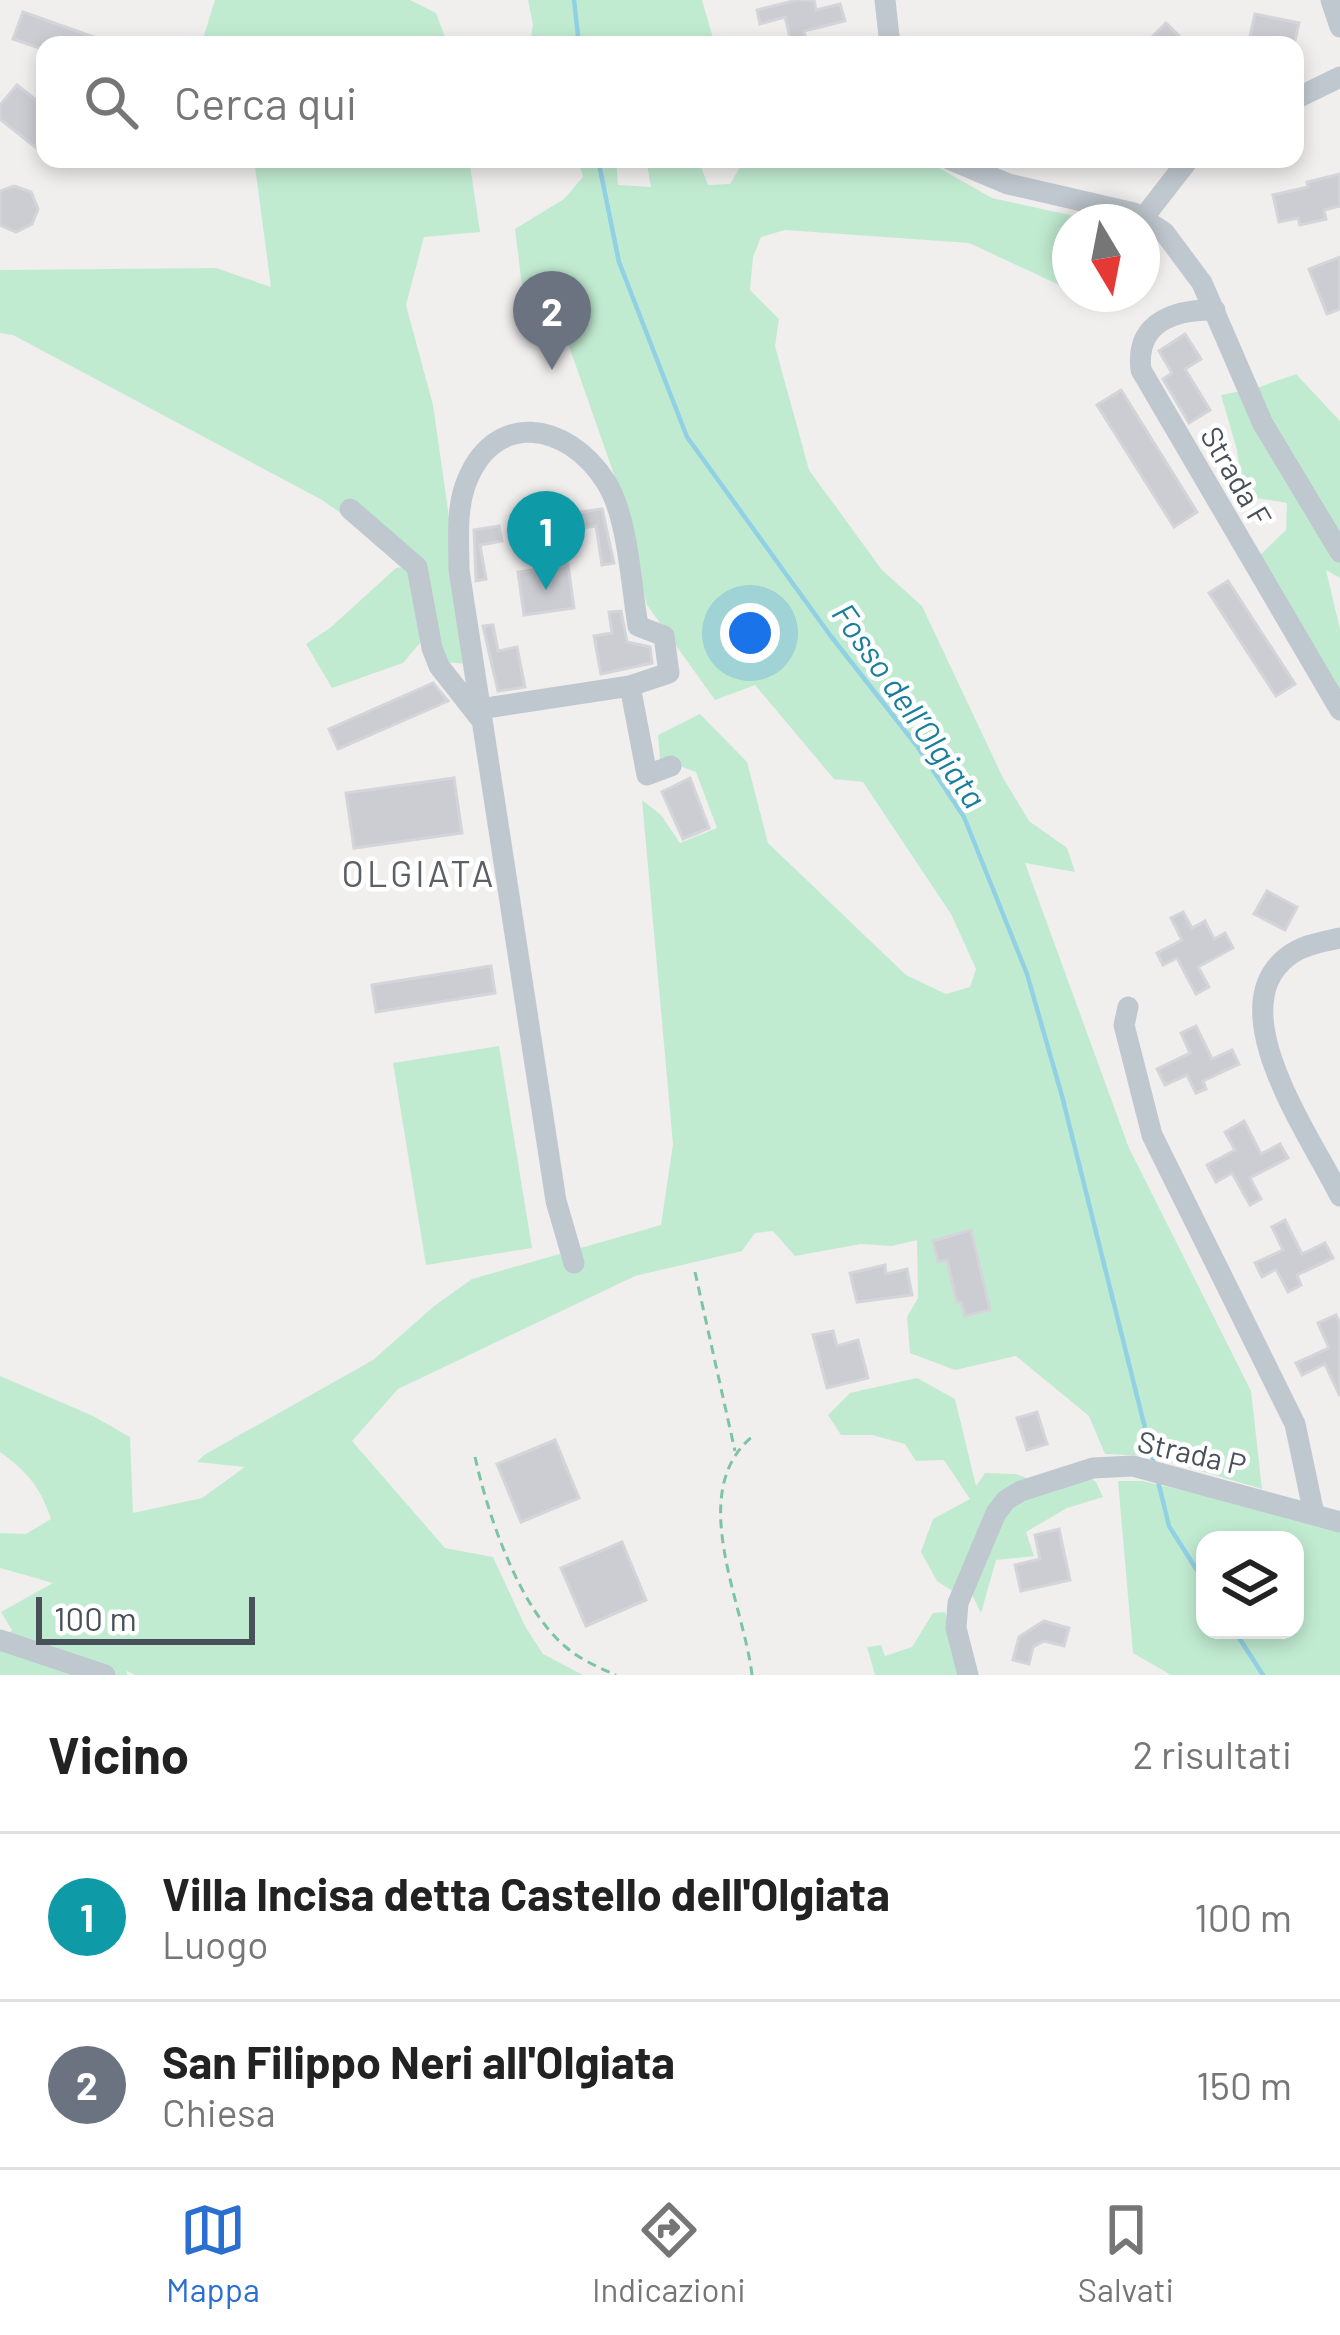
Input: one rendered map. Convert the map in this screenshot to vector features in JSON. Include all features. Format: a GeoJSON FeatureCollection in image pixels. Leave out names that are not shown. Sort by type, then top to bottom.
{"type":"FeatureCollection","features":[{"type":"Feature","properties":{"kind":"street"},"geometry":{"type":"LineString","coordinates":[[885,0],[889,36]]}},
{"type":"Feature","properties":{"kind":"street"},"geometry":{"type":"LineString","coordinates":[[1331,0],[1340,26]]}},
{"type":"Feature","properties":{"kind":"street"},"geometry":{"type":"LineString","coordinates":[[1304,95],[1340,77]]}},
{"type":"Feature","properties":{"kind":"street"},"geometry":{"type":"LineString","coordinates":[[968,168],[992,179],[1092,204]]}},
{"type":"Feature","properties":{"kind":"street"},"geometry":{"type":"LineString","coordinates":[[1154,204],[1182,168]]}},
{"type":"Feature","properties":{"kind":"street","name":"Strada F"},"geometry":{"type":"LineString","coordinates":[[1160,229],[1197,273],[1263,424],[1340,552]]}},
{"type":"Feature","properties":{"kind":"street","name":"Strada F"},"geometry":{"type":"LineString","coordinates":[[1215,310],[1185,311],[1154,324],[1141,347],[1141,370],[1340,710]]}},
{"type":"Feature","properties":{"kind":"street"},"geometry":{"type":"LineString","coordinates":[[481,716],[669,674],[664,636],[638,626],[608,484],[581,452],[552,433],[530,430],[507,437],[478,460],[465,487],[458,569],[556,1201],[574,1263]]}},
{"type":"Feature","properties":{"kind":"street"},"geometry":{"type":"LineString","coordinates":[[350,509],[417,567],[439,666],[481,716]]}},
{"type":"Feature","properties":{"kind":"street"},"geometry":{"type":"LineString","coordinates":[[630,686],[647,775],[671,766]]}},
{"type":"Feature","properties":{"kind":"street"},"geometry":{"type":"LineString","coordinates":[[1340,938],[1307,946],[1281,962],[1267,985],[1260,1013],[1270,1058],[1340,1196]]}},
{"type":"Feature","properties":{"kind":"street"},"geometry":{"type":"LineString","coordinates":[[1128,1007],[1124,1025],[1153,1135],[1295,1424],[1314,1514]]}},
{"type":"Feature","properties":{"kind":"street","name":"Strada P"},"geometry":{"type":"LineString","coordinates":[[968,1675],[956,1614],[1000,1506],[1021,1491],[1082,1470],[1121,1465],[1171,1474],[1340,1522]]}},
{"type":"Feature","properties":{"kind":"street"},"geometry":{"type":"LineString","coordinates":[[0,1640],[105,1675]]}},
{"type":"Feature","properties":{"kind":"path"},"geometry":{"type":"LineString","coordinates":[[694,1271],[734,1451]]}},
{"type":"Feature","properties":{"kind":"path"},"geometry":{"type":"LineString","coordinates":[[752,1436],[734,1451],[722,1478],[722,1526],[732,1592],[748,1635],[752,1675]]}},
{"type":"Feature","properties":{"kind":"path"},"geometry":{"type":"LineString","coordinates":[[475,1456],[498,1535],[539,1615],[566,1648],[616,1675]]}},
{"type":"Feature","properties":{"kind":"green space"},"geometry":{"type":"Polygon","coordinates":[[[215,0],[410,0],[436,13],[445,36],[204,36],[215,0]]]}},
{"type":"Feature","properties":{"kind":"green space"},"geometry":{"type":"Polygon","coordinates":[[[528,0],[702,0],[712,36],[531,36],[528,0]]]}},
{"type":"Feature","properties":{"kind":"green space"},"geometry":{"type":"Polygon","coordinates":[[[255,168],[470,168],[480,232],[424,237],[406,305],[433,405],[470,664],[443,662],[421,599],[420,643],[403,663],[332,688],[306,644],[396,568],[407,566],[405,559],[322,500],[13,335],[0,333],[0,270],[216,268],[271,287],[255,168]]]}},
{"type":"Feature","properties":{"kind":"green space"},"geometry":{"type":"Polygon","coordinates":[[[580,168],[617,168],[618,185],[651,187],[648,168],[701,168],[708,185],[730,184],[740,168],[939,168],[992,198],[1052,211],[1052,282],[969,243],[785,230],[761,237],[753,257],[750,290],[779,319],[775,346],[809,470],[882,570],[922,606],[1003,778],[1029,821],[1067,848],[1075,872],[1025,863],[1129,1148],[1251,1391],[1262,1489],[1150,1456],[1105,1454],[1089,1416],[1016,1356],[955,1370],[910,1353],[907,1317],[918,1298],[917,1240],[795,1256],[773,1231],[755,1233],[742,1251],[635,1276],[398,1389],[352,1441],[445,1548],[493,1557],[543,1654],[583,1675],[135,1675],[127,1671],[127,1675],[0,1675],[0,1642],[12,1630],[1,1612],[53,1583],[0,1568],[0,1533],[26,1534],[51,1519],[32,1481],[0,1452],[0,1376],[130,1437],[133,1513],[202,1498],[245,1467],[197,1462],[204,1455],[373,1360],[472,1279],[661,1225],[673,1144],[642,800],[661,815],[680,843],[717,828],[696,772],[660,759],[658,735],[700,714],[747,762],[768,843],[906,975],[946,994],[970,987],[976,969],[951,914],[863,782],[834,779],[755,685],[715,700],[647,605],[618,486],[569,346],[527,327],[515,229],[564,199],[583,177],[580,168]]]}},
{"type":"Feature","properties":{"kind":"green space"},"geometry":{"type":"Polygon","coordinates":[[[1296,374],[1340,421],[1340,578],[1326,570],[1340,629],[1340,705],[1256,559],[1286,530],[1287,503],[1243,496],[1237,450],[1221,395],[1296,374]]]}},
{"type":"Feature","properties":{"kind":"green space"},"geometry":{"type":"Polygon","coordinates":[[[499,1046],[532,1248],[426,1265],[393,1063],[499,1046]]]}},
{"type":"Feature","properties":{"kind":"green space"},"geometry":{"type":"Polygon","coordinates":[[[917,1378],[955,1399],[976,1486],[985,1473],[1016,1474],[1053,1488],[1076,1469],[1096,1482],[1103,1497],[1067,1508],[1026,1532],[1034,1556],[996,1560],[981,1613],[962,1574],[954,1592],[937,1581],[921,1552],[933,1519],[970,1499],[944,1460],[916,1461],[905,1444],[872,1435],[841,1435],[828,1415],[850,1393],[917,1378]]]}},
{"type":"Feature","properties":{"kind":"green space"},"geometry":{"type":"Polygon","coordinates":[[[1118,1481],[1142,1481],[1340,1527],[1340,1675],[1171,1675],[1133,1653],[1118,1481]]]}},
{"type":"Feature","properties":{"kind":"green space"},"geometry":{"type":"Polygon","coordinates":[[[945,1612],[962,1675],[875,1675],[867,1647],[881,1645],[885,1656],[912,1647],[933,1613],[945,1612]]]}},
{"type":"Feature","properties":{"kind":"building"},"geometry":{"type":"Polygon","coordinates":[[[814,0],[816,10],[840,4],[845,21],[804,31],[805,36],[790,36],[785,17],[760,24],[757,10],[814,0]]]}},
{"type":"Feature","properties":{"kind":"building"},"geometry":{"type":"Polygon","coordinates":[[[23,12],[91,36],[36,36],[36,47],[13,39],[23,12]]]}},
{"type":"Feature","properties":{"kind":"building"},"geometry":{"type":"Polygon","coordinates":[[[1255,14],[1299,23],[1296,36],[1250,36],[1255,14]]]}},
{"type":"Feature","properties":{"kind":"building"},"geometry":{"type":"Polygon","coordinates":[[[1166,23],[1179,36],[1153,36],[1166,23]]]}},
{"type":"Feature","properties":{"kind":"building"},"geometry":{"type":"Polygon","coordinates":[[[17,85],[36,100],[36,148],[0,119],[0,105],[17,85]]]}},
{"type":"Feature","properties":{"kind":"building"},"geometry":{"type":"Polygon","coordinates":[[[1340,174],[1340,206],[1324,210],[1326,219],[1300,225],[1298,218],[1279,222],[1273,195],[1340,174]]]}},
{"type":"Feature","properties":{"kind":"building"},"geometry":{"type":"Polygon","coordinates":[[[14,186],[31,192],[38,209],[32,224],[16,232],[0,225],[0,191],[14,186]]]}},
{"type":"Feature","properties":{"kind":"building"},"geometry":{"type":"Polygon","coordinates":[[[1340,257],[1340,309],[1327,314],[1309,269],[1340,257]]]}},
{"type":"Feature","properties":{"kind":"building"},"geometry":{"type":"Polygon","coordinates":[[[1185,334],[1201,359],[1185,369],[1210,410],[1189,423],[1163,379],[1172,373],[1159,351],[1185,334]]]}},
{"type":"Feature","properties":{"kind":"building"},"geometry":{"type":"Polygon","coordinates":[[[1121,390],[1197,512],[1174,527],[1097,405],[1121,390]]]}},
{"type":"Feature","properties":{"kind":"building"},"geometry":{"type":"Polygon","coordinates":[[[602,509],[614,563],[602,565],[596,526],[575,529],[573,513],[602,509]]]}},
{"type":"Feature","properties":{"kind":"building"},"geometry":{"type":"Polygon","coordinates":[[[499,526],[502,541],[480,545],[486,579],[476,581],[474,530],[499,526]]]}},
{"type":"Feature","properties":{"kind":"building"},"geometry":{"type":"Polygon","coordinates":[[[568,565],[574,608],[524,615],[518,572],[568,565]]]}},
{"type":"Feature","properties":{"kind":"building"},"geometry":{"type":"Polygon","coordinates":[[[1228,581],[1295,684],[1276,696],[1209,593],[1228,581]]]}},
{"type":"Feature","properties":{"kind":"building"},"geometry":{"type":"Polygon","coordinates":[[[621,611],[627,642],[650,647],[652,663],[601,674],[594,636],[612,633],[609,612],[621,611]]]}},
{"type":"Feature","properties":{"kind":"building"},"geometry":{"type":"Polygon","coordinates":[[[493,625],[498,651],[517,647],[525,687],[498,691],[483,626],[493,625]]]}},
{"type":"Feature","properties":{"kind":"building"},"geometry":{"type":"Polygon","coordinates":[[[433,683],[448,701],[338,749],[329,729],[433,683]]]}},
{"type":"Feature","properties":{"kind":"building"},"geometry":{"type":"Polygon","coordinates":[[[454,778],[462,833],[354,848],[346,793],[454,778]]]}},
{"type":"Feature","properties":{"kind":"building"},"geometry":{"type":"Polygon","coordinates":[[[690,778],[709,828],[683,839],[662,792],[690,778]]]}},
{"type":"Feature","properties":{"kind":"building"},"geometry":{"type":"Polygon","coordinates":[[[1267,891],[1297,907],[1285,930],[1254,914],[1267,891]]]}},
{"type":"Feature","properties":{"kind":"building"},"geometry":{"type":"Polygon","coordinates":[[[1183,912],[1192,928],[1205,921],[1214,939],[1225,933],[1233,948],[1198,967],[1209,987],[1196,994],[1177,958],[1163,965],[1157,953],[1182,940],[1171,918],[1183,912]]]}},
{"type":"Feature","properties":{"kind":"building"},"geometry":{"type":"Polygon","coordinates":[[[491,966],[495,993],[376,1012],[372,985],[491,966]]]}},
{"type":"Feature","properties":{"kind":"building"},"geometry":{"type":"Polygon","coordinates":[[[1196,1026],[1212,1059],[1232,1050],[1239,1064],[1203,1081],[1206,1089],[1196,1093],[1187,1075],[1165,1085],[1157,1069],[1190,1053],[1181,1033],[1196,1026]]]}},
{"type":"Feature","properties":{"kind":"building"},"geometry":{"type":"Polygon","coordinates":[[[1244,1121],[1261,1154],[1280,1144],[1288,1158],[1250,1178],[1261,1199],[1250,1205],[1232,1173],[1216,1182],[1207,1165],[1235,1150],[1225,1132],[1244,1121]]]}},
{"type":"Feature","properties":{"kind":"building"},"geometry":{"type":"Polygon","coordinates":[[[1285,1220],[1302,1254],[1325,1243],[1333,1258],[1297,1275],[1301,1285],[1288,1292],[1276,1269],[1262,1277],[1255,1263],[1283,1250],[1272,1227],[1285,1220]]]}},
{"type":"Feature","properties":{"kind":"building"},"geometry":{"type":"Polygon","coordinates":[[[971,1230],[990,1310],[965,1316],[961,1302],[957,1303],[947,1260],[938,1262],[933,1241],[971,1230]]]}},
{"type":"Feature","properties":{"kind":"building"},"geometry":{"type":"Polygon","coordinates":[[[885,1265],[886,1274],[907,1269],[912,1295],[857,1302],[850,1273],[885,1265]]]}},
{"type":"Feature","properties":{"kind":"building"},"geometry":{"type":"Polygon","coordinates":[[[1336,1315],[1340,1396],[1325,1364],[1302,1375],[1296,1363],[1329,1348],[1318,1323],[1336,1315]]]}},
{"type":"Feature","properties":{"kind":"building"},"geometry":{"type":"Polygon","coordinates":[[[833,1331],[837,1346],[858,1340],[868,1378],[827,1388],[813,1335],[833,1331]]]}},
{"type":"Feature","properties":{"kind":"building"},"geometry":{"type":"Polygon","coordinates":[[[1037,1412],[1047,1444],[1027,1450],[1017,1418],[1037,1412]]]}},
{"type":"Feature","properties":{"kind":"building"},"geometry":{"type":"Polygon","coordinates":[[[555,1440],[579,1498],[521,1522],[497,1464],[555,1440]]]}},
{"type":"Feature","properties":{"kind":"building"},"geometry":{"type":"Polygon","coordinates":[[[1059,1529],[1070,1580],[1021,1591],[1015,1565],[1040,1559],[1035,1535],[1059,1529]]]}},
{"type":"Feature","properties":{"kind":"building"},"geometry":{"type":"Polygon","coordinates":[[[622,1542],[646,1600],[586,1626],[561,1568],[622,1542]]]}},
{"type":"Feature","properties":{"kind":"building"},"geometry":{"type":"Polygon","coordinates":[[[1044,1621],[1069,1628],[1064,1646],[1044,1641],[1033,1647],[1029,1664],[1013,1660],[1019,1637],[1044,1621]]]}},
{"type":"Feature","properties":{"kind":"waterway","name":"Fosso dell’Olgiata"},"geometry":{"type":"LineString","coordinates":[[574,0],[578,36]]}},
{"type":"Feature","properties":{"kind":"waterway","name":"Fosso dell’Olgiata"},"geometry":{"type":"LineString","coordinates":[[600,168],[619,262],[687,437],[917,746],[964,817],[1027,974],[1154,1464]]}},
{"type":"Feature","properties":{"kind":"waterway","name":"Fosso dell’Olgiata"},"geometry":{"type":"LineString","coordinates":[[1158,1481],[1169,1526],[1196,1569]]}},
{"type":"Feature","properties":{"kind":"waterway","name":"Fosso dell’Olgiata"},"geometry":{"type":"LineString","coordinates":[[1240,1639],[1263,1675]]}},
{"type":"Feature","properties":{"kind":"place","name":"San Filippo Neri all'Olgiata"},"geometry":{"type":"Point","coordinates":[552,370]}},
{"type":"Feature","properties":{"kind":"place","name":"Villa Incisa detta Castello dell'Olgiata"},"geometry":{"type":"Point","coordinates":[546,590]}},
{"type":"Feature","properties":{"kind":"district","name":"OLGIATA"},"geometry":{"type":"Point","coordinates":[419,872]}}]}
